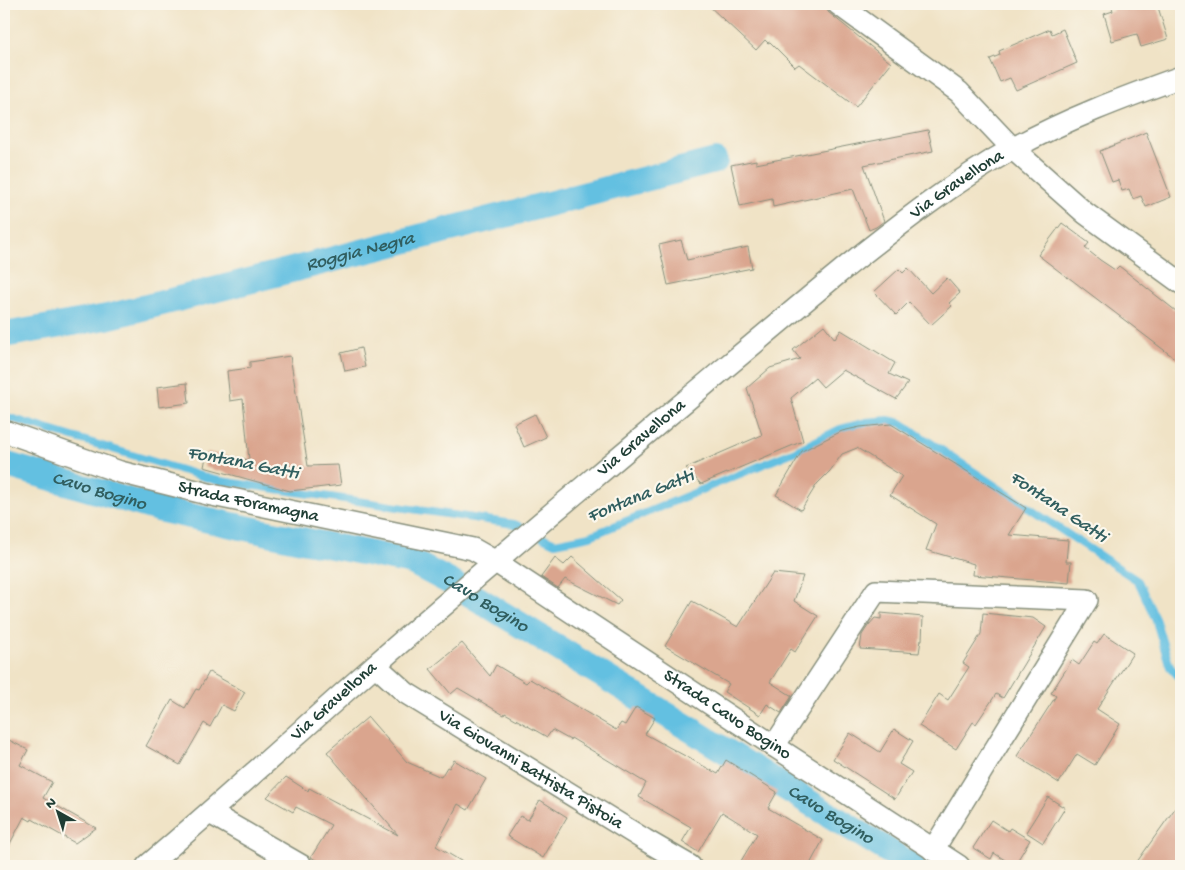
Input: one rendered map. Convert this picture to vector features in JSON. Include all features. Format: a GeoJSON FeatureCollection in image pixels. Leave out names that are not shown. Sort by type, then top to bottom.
{"type":"FeatureCollection","features":[{"type":"Feature","properties":{"kind":"street"},"geometry":{"type":"LineString","coordinates":[[838,4],[959,92],[1013,149],[1085,213],[1181,283]]}},
{"type":"Feature","properties":{"kind":"street","name":"Via Gravellona"},"geometry":{"type":"LineString","coordinates":[[147,866],[452,598],[881,239],[958,182],[1013,149],[1079,117],[1181,77]]}},
{"type":"Feature","properties":{"kind":"street","name":"Strada Foramagna"},"geometry":{"type":"LineString","coordinates":[[4,431],[120,472],[212,495],[473,550],[496,562]]}},
{"type":"Feature","properties":{"kind":"street","name":"Strada Cavo Bogino"},"geometry":{"type":"LineString","coordinates":[[496,562],[959,866]]}},
{"type":"Feature","properties":{"kind":"street"},"geometry":{"type":"LineString","coordinates":[[774,746],[876,591],[1087,600],[933,850]]}},
{"type":"Feature","properties":{"kind":"street","name":"Via Giovanni Battista Pistoia"},"geometry":{"type":"LineString","coordinates":[[375,666],[406,693],[636,835],[690,866]]}},
{"type":"Feature","properties":{"kind":"street"},"geometry":{"type":"LineString","coordinates":[[210,812],[302,866]]}},
{"type":"Feature","properties":{"kind":"building"},"geometry":{"type":"Polygon","coordinates":[[[707,4],[826,4],[828,12],[891,63],[856,107],[799,64],[795,67],[770,42],[768,43],[765,40],[756,50],[707,4]]]}},
{"type":"Feature","properties":{"kind":"building"},"geometry":{"type":"Polygon","coordinates":[[[1111,4],[1157,4],[1168,39],[1141,47],[1137,34],[1112,41],[1104,14],[1113,11],[1111,4]]]}},
{"type":"Feature","properties":{"kind":"building"},"geometry":{"type":"Polygon","coordinates":[[[1050,29],[1052,34],[1063,29],[1077,63],[1016,90],[1010,78],[1000,82],[990,59],[1000,55],[999,51],[1050,29]]]}},
{"type":"Feature","properties":{"kind":"building"},"geometry":{"type":"Polygon","coordinates":[[[928,130],[933,151],[864,165],[884,221],[869,230],[853,189],[773,207],[772,199],[740,206],[731,165],[756,160],[756,164],[928,130]]]}},
{"type":"Feature","properties":{"kind":"building"},"geometry":{"type":"Polygon","coordinates":[[[1146,132],[1171,197],[1146,207],[1141,196],[1133,199],[1129,189],[1122,191],[1118,180],[1112,182],[1100,151],[1146,132]]]}},
{"type":"Feature","properties":{"kind":"building"},"geometry":{"type":"Polygon","coordinates":[[[1062,223],[1089,243],[1085,248],[1100,260],[1115,270],[1119,266],[1181,315],[1181,363],[1038,255],[1062,223]]]}},
{"type":"Feature","properties":{"kind":"building"},"geometry":{"type":"Polygon","coordinates":[[[681,240],[687,260],[748,247],[752,268],[668,285],[659,245],[681,240]]]}},
{"type":"Feature","properties":{"kind":"building"},"geometry":{"type":"Polygon","coordinates":[[[908,268],[931,293],[947,278],[960,293],[949,303],[952,306],[931,325],[909,302],[896,315],[874,292],[899,269],[903,273],[908,268]]]}},
{"type":"Feature","properties":{"kind":"building"},"geometry":{"type":"Polygon","coordinates":[[[824,325],[835,339],[841,330],[895,363],[889,374],[908,383],[896,399],[843,370],[823,387],[815,378],[791,398],[803,441],[701,484],[686,468],[762,435],[747,388],[770,368],[800,359],[793,350],[824,325]]]}},
{"type":"Feature","properties":{"kind":"building"},"geometry":{"type":"Polygon","coordinates":[[[361,348],[365,367],[345,371],[341,353],[361,348]]]}},
{"type":"Feature","properties":{"kind":"building"},"geometry":{"type":"Polygon","coordinates":[[[290,356],[308,466],[338,465],[341,485],[290,491],[204,467],[207,452],[249,460],[243,399],[230,401],[227,371],[250,368],[250,362],[290,356]]]}},
{"type":"Feature","properties":{"kind":"building"},"geometry":{"type":"Polygon","coordinates":[[[187,383],[189,403],[159,407],[157,387],[187,383]]]}},
{"type":"Feature","properties":{"kind":"building"},"geometry":{"type":"Polygon","coordinates":[[[535,414],[546,437],[524,447],[514,424],[535,414]]]}},
{"type":"Feature","properties":{"kind":"building"},"geometry":{"type":"Polygon","coordinates":[[[891,424],[1026,508],[1009,535],[1068,540],[1066,562],[1071,562],[1069,583],[973,575],[974,564],[926,550],[936,524],[890,495],[902,476],[857,448],[842,454],[830,471],[817,484],[801,510],[776,495],[802,451],[842,431],[891,424]]]}},
{"type":"Feature","properties":{"kind":"building"},"geometry":{"type":"Polygon","coordinates":[[[572,557],[621,600],[617,605],[565,579],[558,588],[541,577],[555,558],[564,565],[572,557]]]}},
{"type":"Feature","properties":{"kind":"building"},"geometry":{"type":"Polygon","coordinates":[[[773,573],[803,576],[794,601],[818,616],[795,652],[791,649],[770,682],[792,696],[781,713],[767,704],[760,715],[724,692],[729,684],[665,646],[692,601],[738,627],[773,573]]]}},
{"type":"Feature","properties":{"kind":"building"},"geometry":{"type":"Polygon","coordinates":[[[881,613],[923,617],[922,640],[919,653],[860,649],[862,635],[875,618],[881,619],[881,613]]]}},
{"type":"Feature","properties":{"kind":"building"},"geometry":{"type":"Polygon","coordinates":[[[983,613],[1033,618],[1046,627],[1003,698],[996,694],[976,724],[973,722],[956,749],[919,726],[939,694],[948,700],[969,667],[963,663],[981,634],[983,613]]]}},
{"type":"Feature","properties":{"kind":"building"},"geometry":{"type":"Polygon","coordinates":[[[1104,634],[1133,653],[1097,709],[1120,724],[1095,765],[1077,754],[1059,783],[1017,756],[1056,696],[1051,693],[1072,660],[1079,665],[1094,642],[1097,644],[1104,634]]]}},
{"type":"Feature","properties":{"kind":"building"},"geometry":{"type":"Polygon","coordinates":[[[462,643],[490,676],[496,665],[526,683],[530,679],[616,730],[621,723],[625,725],[636,707],[655,718],[645,734],[718,774],[726,760],[777,792],[768,808],[823,840],[809,866],[738,866],[757,834],[722,812],[698,852],[682,842],[691,827],[639,797],[646,783],[571,738],[570,740],[552,730],[547,737],[458,688],[451,694],[430,669],[462,643]]]}},
{"type":"Feature","properties":{"kind":"building"},"geometry":{"type":"Polygon","coordinates":[[[209,672],[245,692],[234,711],[222,705],[210,727],[204,723],[180,765],[146,746],[172,700],[185,708],[196,689],[199,690],[209,672]]]}},
{"type":"Feature","properties":{"kind":"building"},"geometry":{"type":"Polygon","coordinates":[[[368,717],[407,762],[441,777],[454,760],[486,779],[468,810],[458,804],[436,846],[469,866],[325,866],[311,857],[331,825],[296,807],[293,812],[267,797],[286,777],[308,791],[309,788],[398,835],[327,752],[368,717]]]}},
{"type":"Feature","properties":{"kind":"building"},"geometry":{"type":"Polygon","coordinates":[[[894,729],[913,741],[899,764],[912,772],[895,799],[833,759],[850,733],[880,752],[894,729]]]}},
{"type":"Feature","properties":{"kind":"building"},"geometry":{"type":"Polygon","coordinates":[[[9,740],[28,750],[20,765],[52,782],[43,798],[96,828],[75,843],[32,819],[31,821],[24,817],[4,855],[4,752],[9,740]]]}},
{"type":"Feature","properties":{"kind":"building"},"geometry":{"type":"Polygon","coordinates":[[[1048,797],[1065,808],[1043,843],[1026,832],[1048,797]]]}},
{"type":"Feature","properties":{"kind":"building"},"geometry":{"type":"Polygon","coordinates":[[[540,800],[567,817],[543,858],[507,836],[520,816],[528,820],[540,800]]]}},
{"type":"Feature","properties":{"kind":"building"},"geometry":{"type":"Polygon","coordinates":[[[1181,800],[1181,866],[1134,866],[1156,835],[1181,800]]]}},
{"type":"Feature","properties":{"kind":"building"},"geometry":{"type":"Polygon","coordinates":[[[991,820],[1008,831],[1010,828],[1030,840],[1014,866],[994,853],[991,859],[973,848],[991,820]]]}},
{"type":"Feature","properties":{"kind":"waterway","name":"Roggia Negra"},"geometry":{"type":"LineString","coordinates":[[4,335],[107,317],[715,161]]}},
{"type":"Feature","properties":{"kind":"waterway","name":"Fontana Gatti"},"geometry":{"type":"LineString","coordinates":[[4,416],[214,480],[514,524],[555,543],[590,536],[793,452],[840,429],[866,422],[888,420],[901,423],[1138,581],[1155,618],[1170,667],[1181,679]]}},
{"type":"Feature","properties":{"kind":"waterway","name":"Cavo Bogino"},"geometry":{"type":"LineString","coordinates":[[4,464],[158,509],[412,562],[452,583],[913,866]]}}]}
